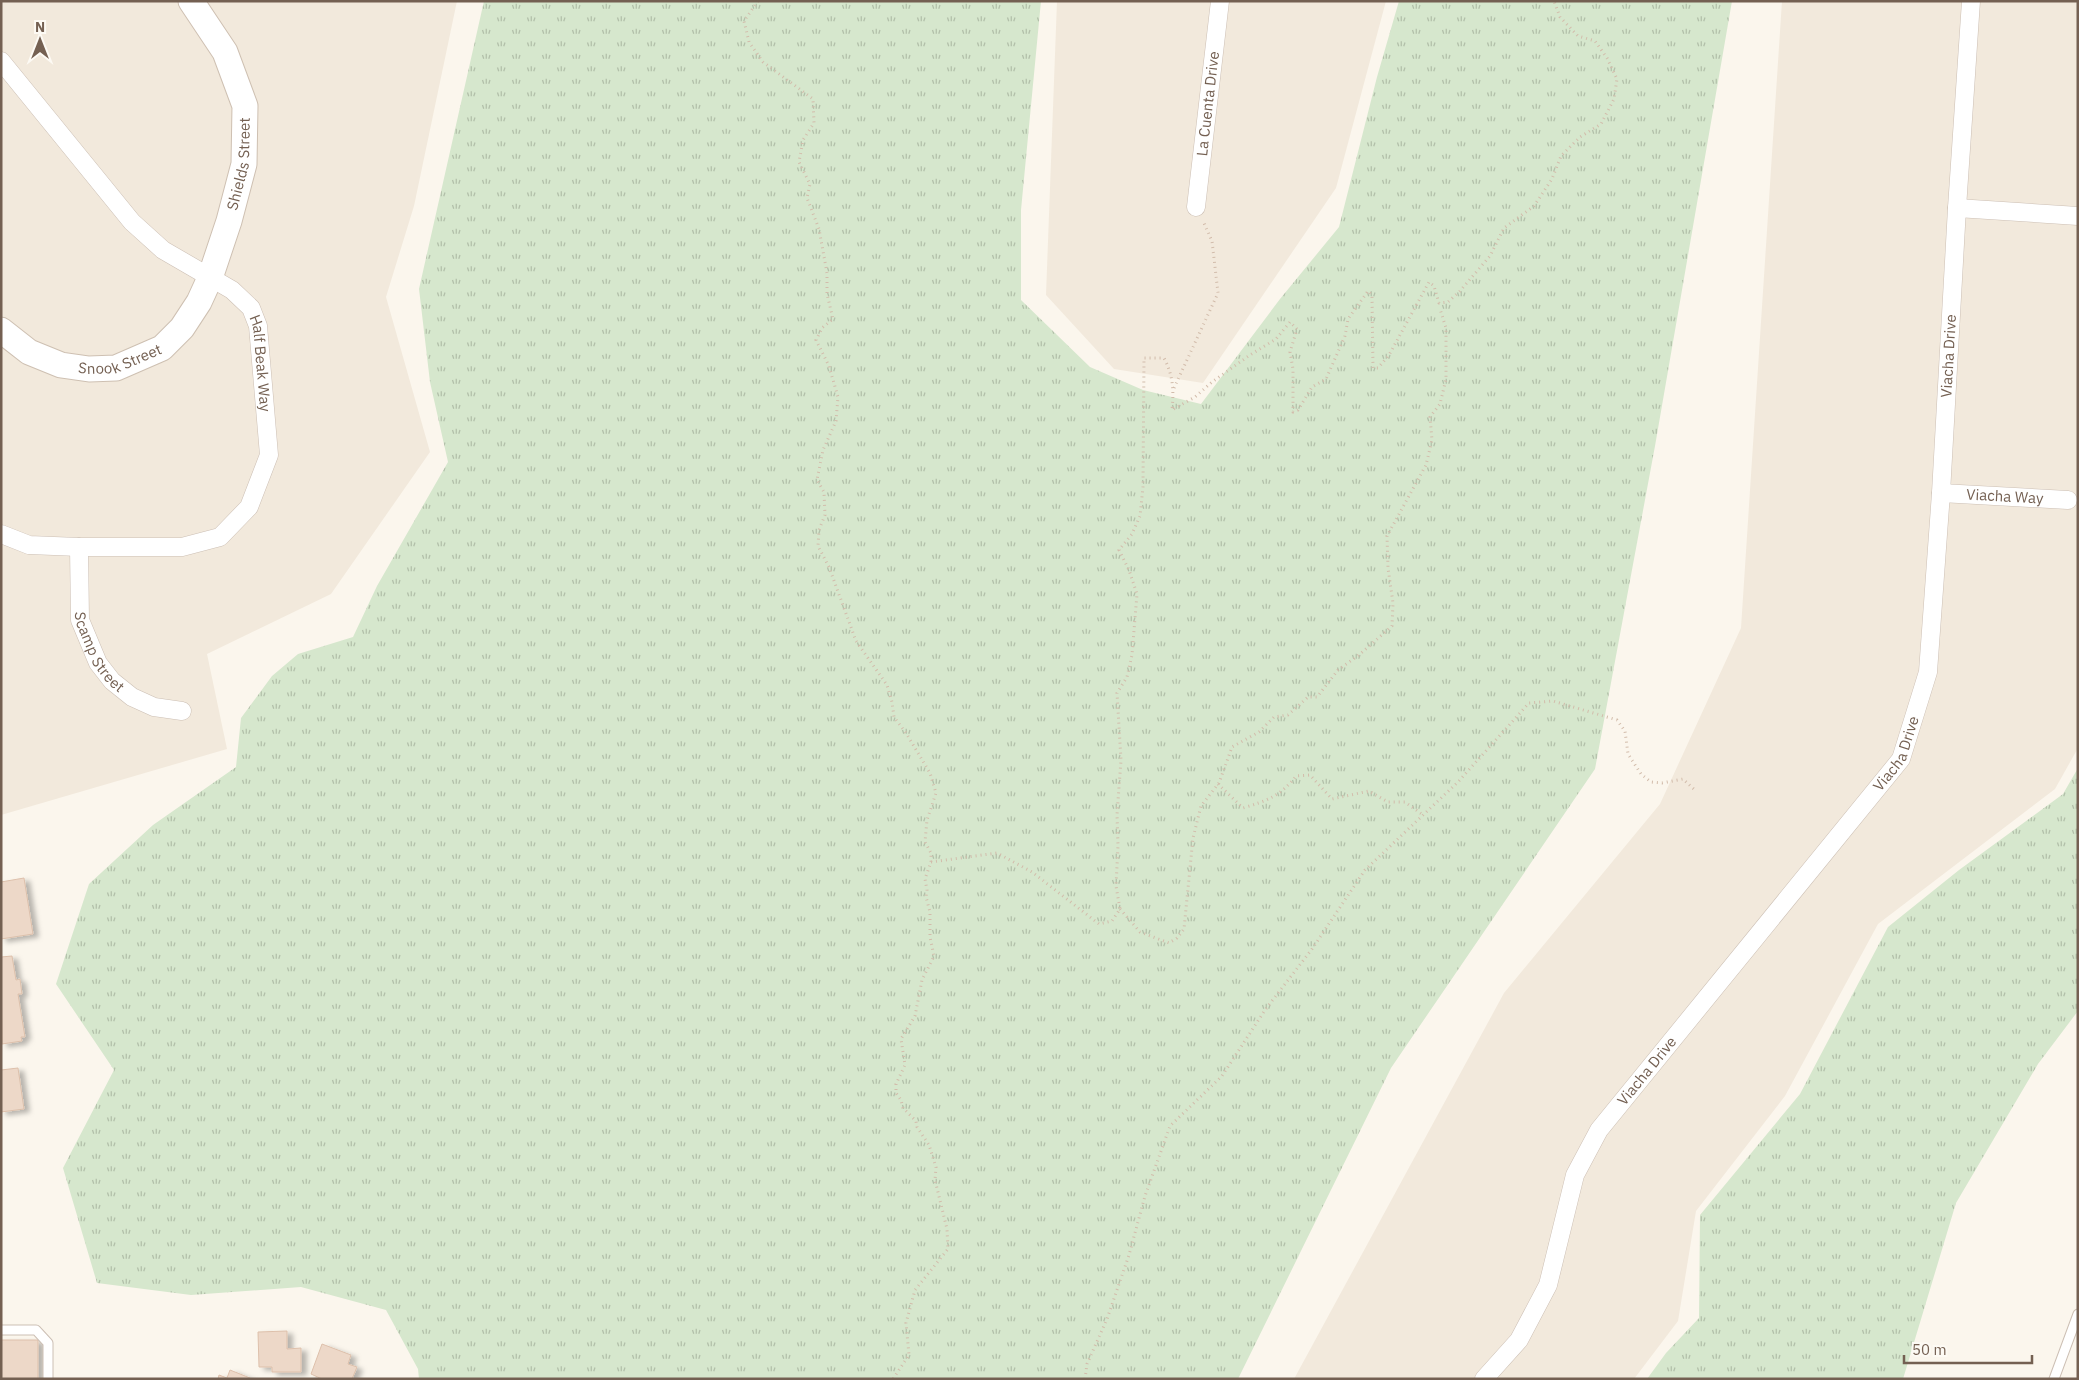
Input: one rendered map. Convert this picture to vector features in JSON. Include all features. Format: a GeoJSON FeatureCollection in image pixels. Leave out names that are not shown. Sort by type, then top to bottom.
{"type":"FeatureCollection","features":[{"type":"Feature","properties":{"kind":"street","name":"Shields Street"},"geometry":{"type":"LineString","coordinates":[[191,1],[225,52],[245,106],[244,164],[229,221],[210,278]]}},
{"type":"Feature","properties":{"kind":"street","name":"La Cuenta Drive"},"geometry":{"type":"LineString","coordinates":[[1196,207],[1220,1]]}},
{"type":"Feature","properties":{"kind":"street","name":"Viacha Drive"},"geometry":{"type":"LineString","coordinates":[[1484,1379],[1519,1340],[1548,1285],[1575,1175],[1599,1130],[1901,759],[1928,672],[1941,493],[1971,1]]}},
{"type":"Feature","properties":{"kind":"street","name":"Half Beak Way"},"geometry":{"type":"LineString","coordinates":[[1,60],[132,222],[163,250],[232,290],[251,308],[258,326],[269,455],[249,508],[220,537],[182,547],[79,547],[29,545],[1,534]]}},
{"type":"Feature","properties":{"kind":"street"},"geometry":{"type":"LineString","coordinates":[[1957,208],[2078,216]]}},
{"type":"Feature","properties":{"kind":"street","name":"Snook Street"},"geometry":{"type":"LineString","coordinates":[[1,330],[29,352],[61,365],[89,369],[116,368],[162,348],[182,328],[199,302],[210,278]]}},
{"type":"Feature","properties":{"kind":"street","name":"Viacha Way"},"geometry":{"type":"LineString","coordinates":[[1941,493],[2068,500]]}},
{"type":"Feature","properties":{"kind":"street","name":"Scamp Street"},"geometry":{"type":"LineString","coordinates":[[79,547],[80,620],[98,662],[112,681],[132,697],[154,707],[182,711]]}},
{"type":"Feature","properties":{"kind":"lane"},"geometry":{"type":"LineString","coordinates":[[2054,1379],[2078,1314]]}},
{"type":"Feature","properties":{"kind":"lane"},"geometry":{"type":"LineString","coordinates":[[1,1330],[36,1330],[48,1343],[48,1379]]}},
{"type":"Feature","properties":{"kind":"path"},"geometry":{"type":"LineString","coordinates":[[758,1],[744,21],[749,42],[763,62],[813,99],[814,123],[803,140],[799,162],[810,184],[806,198],[821,236],[826,273],[826,294],[833,319],[822,328],[816,340],[829,366],[838,397],[836,421],[823,450],[817,480],[824,492],[825,515],[819,530],[818,546],[829,567],[856,641],[887,684],[894,717],[906,732],[930,773],[936,793],[927,820],[925,842],[932,853],[925,878],[926,897],[930,912],[930,937],[934,956],[922,980],[914,1016],[901,1039],[904,1065],[896,1084],[896,1093],[901,1100],[903,1108],[916,1121],[917,1127],[929,1144],[936,1167],[935,1180],[946,1229],[948,1249],[915,1290],[906,1323],[909,1355],[893,1379]]}},
{"type":"Feature","properties":{"kind":"path"},"geometry":{"type":"LineString","coordinates":[[1440,309],[1446,328],[1446,379],[1440,404],[1430,417],[1432,440],[1426,465],[1387,536],[1388,568],[1393,603],[1392,626],[1359,655],[1338,670],[1317,697],[1308,697],[1288,715],[1274,717],[1259,732],[1232,747],[1218,784],[1201,806],[1192,847],[1184,929],[1177,938],[1169,943],[1140,932],[1120,909],[1116,886],[1117,815],[1121,760],[1117,693],[1126,677],[1132,655],[1136,594],[1129,570],[1119,550],[1132,534],[1140,516],[1143,488],[1144,358],[1164,358],[1170,369],[1174,388],[1172,410],[1196,397],[1235,366],[1276,339],[1290,322],[1297,329],[1290,352],[1293,368],[1292,412],[1298,410],[1312,387],[1326,379],[1346,336],[1348,319],[1368,292],[1372,295],[1373,368],[1378,368],[1389,355],[1429,282],[1434,286],[1439,303],[1448,302],[1460,291],[1490,256],[1504,228],[1534,206],[1552,178],[1562,156],[1580,137],[1601,124],[1614,99],[1617,78],[1607,58],[1595,41],[1578,36],[1560,17],[1554,1]]}},
{"type":"Feature","properties":{"kind":"path"},"geometry":{"type":"LineString","coordinates":[[1174,388],[1218,294],[1212,241],[1196,207]]}},
{"type":"Feature","properties":{"kind":"path"},"geometry":{"type":"LineString","coordinates":[[1085,1379],[1087,1364],[1123,1273],[1145,1196],[1170,1126],[1222,1076],[1265,1010],[1312,949],[1365,870],[1458,782],[1529,703],[1553,702],[1617,720],[1625,731],[1628,754],[1641,774],[1651,782],[1662,783],[1683,779],[1696,791]]}},
{"type":"Feature","properties":{"kind":"path"},"geometry":{"type":"LineString","coordinates":[[1218,784],[1243,808],[1268,800],[1287,788],[1296,776],[1310,776],[1332,799],[1369,791],[1388,802],[1405,802],[1423,815]]}},
{"type":"Feature","properties":{"kind":"path"},"geometry":{"type":"LineString","coordinates":[[931,862],[997,853],[1032,872],[1099,924],[1112,921],[1120,909]]}},
{"type":"Feature","properties":{"kind":"shaded area"},"geometry":{"type":"Polygon","coordinates":[[[1,1],[457,1],[414,206],[386,297],[430,452],[331,594],[207,654],[227,749],[1,815],[1,1]]]}},
{"type":"Feature","properties":{"kind":"shaded area"},"geometry":{"type":"Polygon","coordinates":[[[1057,1],[1386,1],[1336,188],[1203,383],[1114,369],[1046,295],[1057,1]]]}},
{"type":"Feature","properties":{"kind":"shaded area"},"geometry":{"type":"Polygon","coordinates":[[[1782,1],[2078,1],[2078,748],[2055,789],[1878,924],[1785,1096],[1696,1211],[1678,1321],[1634,1379],[1294,1379],[1504,993],[1660,804],[1741,628],[1782,1]]]}},
{"type":"Feature","properties":{"kind":"green space"},"geometry":{"type":"Polygon","coordinates":[[[484,1],[1041,1],[1021,210],[1021,300],[1090,367],[1143,390],[1201,404],[1280,299],[1339,227],[1377,77],[1399,1],[1732,1],[1655,446],[1595,769],[1391,1068],[1238,1379],[419,1379],[418,1369],[386,1310],[301,1287],[191,1295],[97,1283],[63,1168],[114,1070],[56,984],[89,884],[153,825],[236,767],[241,718],[272,676],[298,654],[353,637],[377,586],[448,462],[430,382],[419,289],[484,1]]]}},
{"type":"Feature","properties":{"kind":"green space"},"geometry":{"type":"Polygon","coordinates":[[[2078,768],[2078,1011],[2038,1064],[1956,1203],[1903,1379],[1647,1379],[1666,1353],[1699,1318],[1700,1215],[1800,1094],[1888,927],[1959,870],[2063,794],[2078,768]]]}},
{"type":"Feature","properties":{"kind":"building"},"geometry":{"type":"Polygon","coordinates":[[[24,878],[33,934],[1,939],[1,882],[24,878]]]}},
{"type":"Feature","properties":{"kind":"building"},"geometry":{"type":"Polygon","coordinates":[[[12,956],[16,980],[20,979],[22,994],[18,994],[25,1037],[21,1037],[22,1041],[2,1044],[1,957],[12,956]]]}},
{"type":"Feature","properties":{"kind":"building"},"geometry":{"type":"Polygon","coordinates":[[[18,1068],[24,1109],[1,1112],[1,1070],[18,1068]]]}},
{"type":"Feature","properties":{"kind":"building"},"geometry":{"type":"Polygon","coordinates":[[[287,1331],[287,1349],[301,1348],[301,1372],[272,1372],[272,1367],[259,1367],[258,1332],[287,1331]]]}},
{"type":"Feature","properties":{"kind":"building"},"geometry":{"type":"Polygon","coordinates":[[[1,1340],[38,1340],[38,1379],[1,1379],[1,1340]]]}},
{"type":"Feature","properties":{"kind":"building"},"geometry":{"type":"Polygon","coordinates":[[[322,1344],[351,1355],[348,1364],[357,1367],[352,1379],[322,1379],[311,1374],[322,1344]]]}},
{"type":"Feature","properties":{"kind":"building"},"geometry":{"type":"Polygon","coordinates":[[[230,1370],[250,1379],[218,1379],[219,1375],[227,1378],[230,1370]]]}}]}
